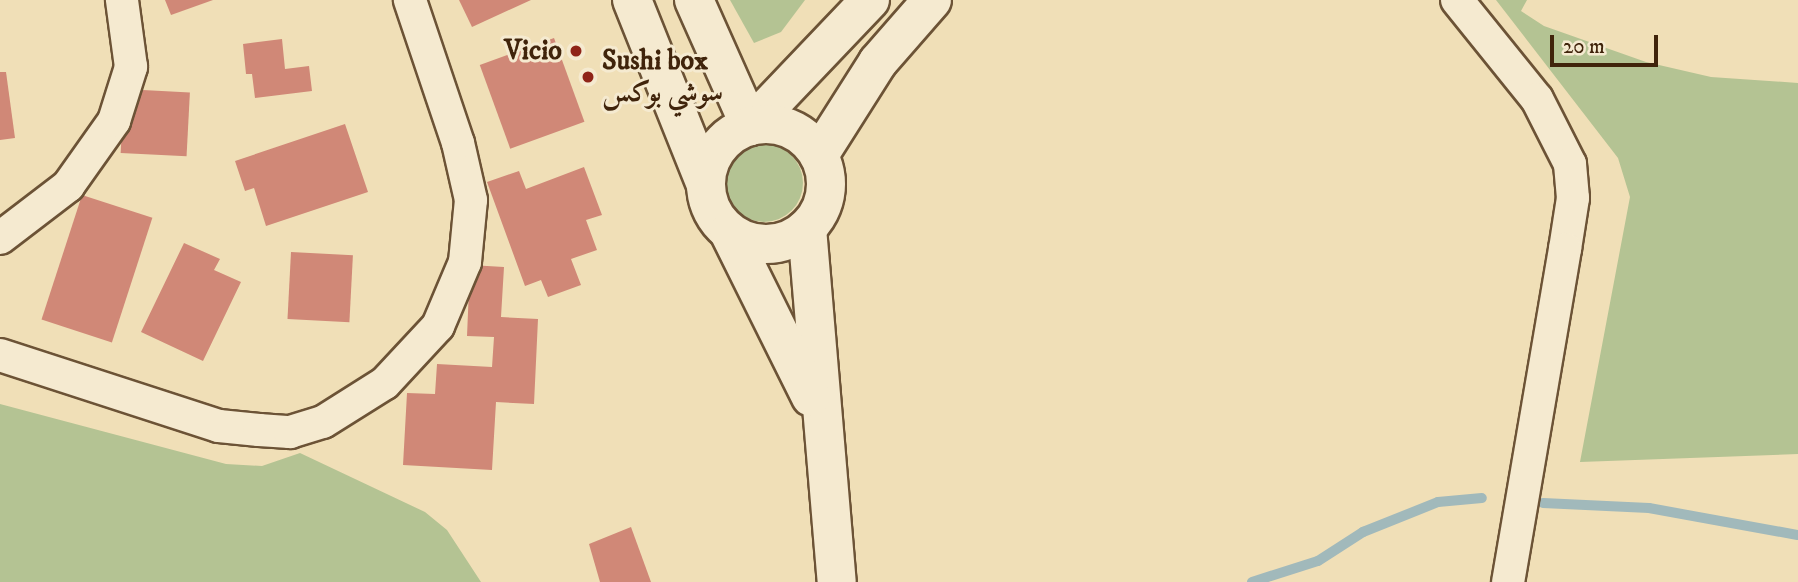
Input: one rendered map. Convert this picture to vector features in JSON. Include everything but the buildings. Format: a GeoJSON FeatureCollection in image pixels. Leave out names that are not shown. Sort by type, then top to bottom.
{"type":"FeatureCollection","features":[{"type":"Feature","properties":{"kind":"main road"},"geometry":{"type":"LineString","coordinates":[[632,0],[706,186],[709,203],[729,232],[821,418]]}},
{"type":"Feature","properties":{"kind":"main road"},"geometry":{"type":"LineString","coordinates":[[694,0],[750,126]]}},
{"type":"Feature","properties":{"kind":"main road"},"geometry":{"type":"LineString","coordinates":[[706,186],[718,148],[750,126],[870,0]]}},
{"type":"Feature","properties":{"kind":"main road"},"geometry":{"type":"LineString","coordinates":[[819,155],[878,62],[932,0]]}},
{"type":"Feature","properties":{"kind":"main road"},"geometry":{"type":"LineString","coordinates":[[729,232],[748,241],[769,244],[790,239],[807,228],[825,193],[819,155],[789,129],[750,126]]}},
{"type":"Feature","properties":{"kind":"main road"},"geometry":{"type":"LineString","coordinates":[[807,228],[821,418],[834,506],[837,582]]}},
{"type":"Feature","properties":{"kind":"street"},"geometry":{"type":"LineString","coordinates":[[0,237],[68,186],[114,121],[131,67],[121,0]]}},
{"type":"Feature","properties":{"kind":"street"},"geometry":{"type":"LineString","coordinates":[[0,355],[219,426],[259,430],[290,432],[323,422],[385,383],[438,326],[465,262],[471,200],[458,143],[410,0]]}},
{"type":"Feature","properties":{"kind":"street"},"geometry":{"type":"LineString","coordinates":[[1457,0],[1537,99],[1570,164],[1573,198],[1508,582]]}},
{"type":"Feature","properties":{"kind":"green space"},"geometry":{"type":"Polygon","coordinates":[[[730,0],[805,0],[781,32],[754,43],[730,0]]]}},
{"type":"Feature","properties":{"kind":"green space"},"geometry":{"type":"Polygon","coordinates":[[[1496,0],[1527,0],[1521,11],[1544,26],[1646,62],[1711,77],[1798,83],[1798,454],[1580,462],[1630,197],[1618,158],[1496,0]]]}},
{"type":"Feature","properties":{"kind":"green space"},"geometry":{"type":"Polygon","coordinates":[[[756,144],[772,144],[786,150],[797,161],[803,175],[803,191],[797,205],[786,216],[772,222],[756,222],[742,216],[731,205],[725,191],[725,175],[731,161],[742,150],[756,144]]]}},
{"type":"Feature","properties":{"kind":"green space"},"geometry":{"type":"Polygon","coordinates":[[[0,404],[226,464],[262,466],[300,453],[425,512],[447,530],[481,582],[0,582],[0,404]]]}},
{"type":"Feature","properties":{"kind":"waterway"},"geometry":{"type":"LineString","coordinates":[[1252,582],[1318,561],[1363,532],[1438,502],[1482,498]]}},
{"type":"Feature","properties":{"kind":"waterway"},"geometry":{"type":"LineString","coordinates":[[1543,503],[1649,508],[1798,535]]}},
{"type":"Feature","properties":{"kind":"place","name":"Vicio"},"geometry":{"type":"Point","coordinates":[576,51]}},
{"type":"Feature","properties":{"kind":"place","name":"Sushi box سوشي بوكس"},"geometry":{"type":"Point","coordinates":[588,77]}}]}
